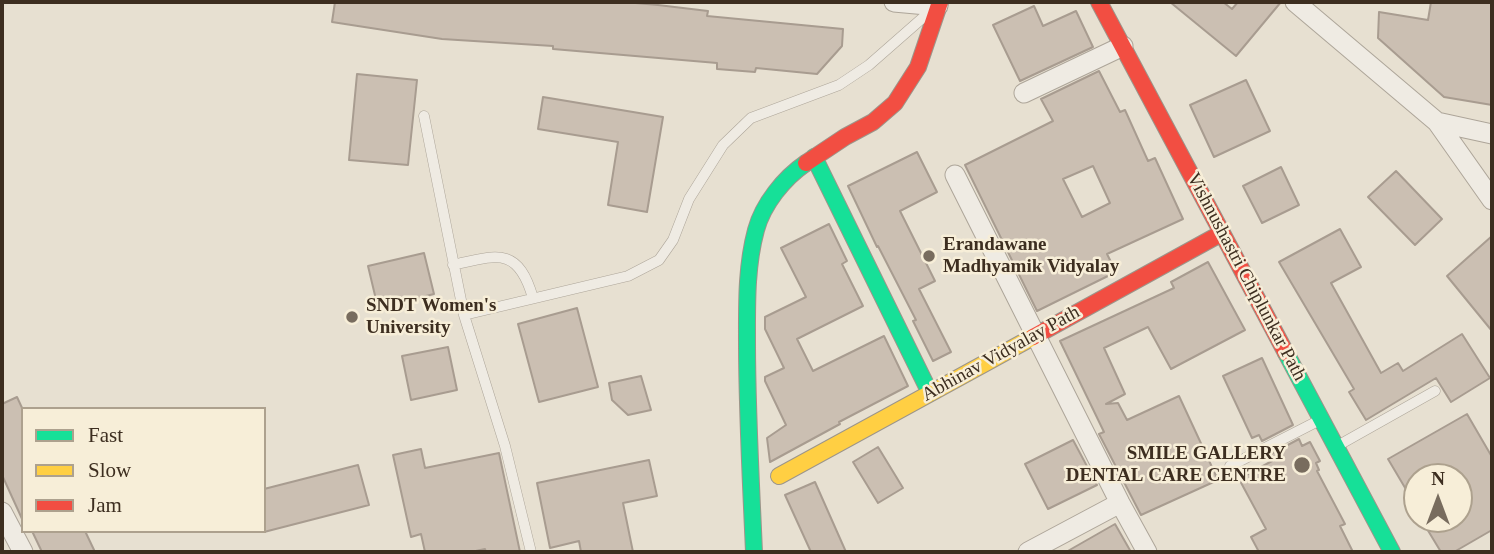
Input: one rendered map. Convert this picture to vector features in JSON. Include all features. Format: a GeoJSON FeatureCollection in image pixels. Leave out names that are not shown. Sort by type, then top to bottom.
{"type":"FeatureCollection","features":[{"type":"Feature","properties":{"kind":"main road","name":"Vishnushastri Chiplunkar Path"},"geometry":{"type":"LineString","coordinates":[[1100,2],[1392,552]]}},
{"type":"Feature","properties":{"kind":"main road"},"geometry":{"type":"LineString","coordinates":[[754,552],[747,393],[747,277],[756,228],[771,200],[790,174],[873,122],[895,103],[918,67],[945,3]]}},
{"type":"Feature","properties":{"kind":"main road"},"geometry":{"type":"LineString","coordinates":[[814,157],[930,393]]}},
{"type":"Feature","properties":{"kind":"main road","name":"Abhinav Vidyalay Path"},"geometry":{"type":"LineString","coordinates":[[779,476],[1222,233]]}},
{"type":"Feature","properties":{"kind":"street"},"geometry":{"type":"LineString","coordinates":[[894,2],[945,3]]}},
{"type":"Feature","properties":{"kind":"street"},"geometry":{"type":"LineString","coordinates":[[1296,2],[1437,122],[1492,201]]}},
{"type":"Feature","properties":{"kind":"street"},"geometry":{"type":"LineString","coordinates":[[1024,93],[1123,46]]}},
{"type":"Feature","properties":{"kind":"street"},"geometry":{"type":"LineString","coordinates":[[1437,122],[1492,134]]}},
{"type":"Feature","properties":{"kind":"street"},"geometry":{"type":"LineString","coordinates":[[955,175],[1147,552]]}},
{"type":"Feature","properties":{"kind":"street"},"geometry":{"type":"LineString","coordinates":[[1028,552],[1120,503]]}},
{"type":"Feature","properties":{"kind":"street"},"geometry":{"type":"LineString","coordinates":[[2,512],[23,552]]}},
{"type":"Feature","properties":{"kind":"lane"},"geometry":{"type":"LineString","coordinates":[[464,314],[628,276],[659,260],[673,240],[690,199],[723,145],[751,118],[839,85],[869,65],[901,35],[945,3]]}},
{"type":"Feature","properties":{"kind":"lane"},"geometry":{"type":"LineString","coordinates":[[424,116],[464,314],[505,446],[531,552]]}},
{"type":"Feature","properties":{"kind":"lane"},"geometry":{"type":"LineString","coordinates":[[453,265],[495,256],[506,259],[522,270],[528,279],[533,299]]}},
{"type":"Feature","properties":{"kind":"lane"},"geometry":{"type":"LineString","coordinates":[[1336,447],[1435,391]]}},
{"type":"Feature","properties":{"kind":"lane"},"geometry":{"type":"LineString","coordinates":[[1230,466],[1321,419]]}},
{"type":"Feature","properties":{"kind":"building"},"geometry":{"type":"Polygon","coordinates":[[[335,2],[624,2],[708,11],[707,16],[843,29],[842,46],[817,74],[756,68],[755,72],[717,69],[717,63],[553,49],[553,46],[442,39],[332,22],[335,2]]]}},
{"type":"Feature","properties":{"kind":"building"},"geometry":{"type":"Polygon","coordinates":[[[1170,2],[1223,2],[1232,9],[1238,2],[1281,2],[1236,56],[1170,2]]]}},
{"type":"Feature","properties":{"kind":"building"},"geometry":{"type":"Polygon","coordinates":[[[1431,2],[1492,2],[1492,105],[1444,97],[1378,38],[1379,12],[1428,20],[1431,2]]]}},
{"type":"Feature","properties":{"kind":"building"},"geometry":{"type":"Polygon","coordinates":[[[1034,6],[1043,26],[1076,11],[1093,47],[1020,81],[993,25],[1034,6]]]}},
{"type":"Feature","properties":{"kind":"building"},"geometry":{"type":"Polygon","coordinates":[[[1099,71],[1120,112],[1125,110],[1148,161],[1155,158],[1183,219],[1107,254],[1116,272],[1037,311],[965,165],[1053,121],[1041,99],[1099,71]],[[1093,166],[1063,179],[1082,217],[1110,203],[1093,166]]]}},
{"type":"Feature","properties":{"kind":"building"},"geometry":{"type":"Polygon","coordinates":[[[357,74],[417,80],[408,165],[349,160],[357,74]]]}},
{"type":"Feature","properties":{"kind":"building"},"geometry":{"type":"Polygon","coordinates":[[[1246,80],[1270,131],[1214,157],[1190,105],[1246,80]]]}},
{"type":"Feature","properties":{"kind":"building"},"geometry":{"type":"Polygon","coordinates":[[[543,97],[663,117],[647,212],[608,205],[618,142],[538,129],[543,97]]]}},
{"type":"Feature","properties":{"kind":"building"},"geometry":{"type":"Polygon","coordinates":[[[917,152],[937,192],[900,211],[935,281],[919,289],[951,352],[933,361],[913,321],[916,320],[848,186],[917,152]]]}},
{"type":"Feature","properties":{"kind":"building"},"geometry":{"type":"Polygon","coordinates":[[[1281,167],[1299,205],[1262,223],[1243,186],[1281,167]]]}},
{"type":"Feature","properties":{"kind":"building"},"geometry":{"type":"Polygon","coordinates":[[[1396,171],[1442,219],[1415,245],[1368,197],[1396,171]]]}},
{"type":"Feature","properties":{"kind":"building"},"geometry":{"type":"Polygon","coordinates":[[[829,224],[847,261],[842,264],[863,306],[797,339],[813,371],[884,336],[908,386],[770,462],[767,438],[786,425],[765,381],[765,377],[784,368],[765,329],[765,317],[806,297],[781,248],[829,224]]]}},
{"type":"Feature","properties":{"kind":"building"},"geometry":{"type":"Polygon","coordinates":[[[1340,229],[1361,267],[1331,283],[1381,373],[1398,363],[1403,371],[1462,334],[1490,378],[1451,402],[1436,378],[1366,420],[1349,392],[1354,389],[1279,262],[1340,229]]]}},
{"type":"Feature","properties":{"kind":"building"},"geometry":{"type":"Polygon","coordinates":[[[1492,236],[1492,331],[1447,276],[1492,236]]]}},
{"type":"Feature","properties":{"kind":"building"},"geometry":{"type":"Polygon","coordinates":[[[424,253],[434,294],[378,308],[368,266],[424,253]]]}},
{"type":"Feature","properties":{"kind":"building"},"geometry":{"type":"Polygon","coordinates":[[[1208,262],[1245,330],[1171,369],[1148,327],[1104,348],[1125,394],[1106,404],[1118,403],[1127,420],[1179,396],[1218,480],[1141,515],[1099,434],[1104,432],[1060,341],[1174,288],[1171,282],[1208,262]]]}},
{"type":"Feature","properties":{"kind":"building"},"geometry":{"type":"Polygon","coordinates":[[[577,308],[598,387],[539,402],[518,324],[577,308]]]}},
{"type":"Feature","properties":{"kind":"building"},"geometry":{"type":"Polygon","coordinates":[[[448,347],[457,390],[411,400],[402,356],[448,347]]]}},
{"type":"Feature","properties":{"kind":"building"},"geometry":{"type":"Polygon","coordinates":[[[1262,358],[1293,425],[1262,441],[1259,435],[1252,438],[1223,376],[1262,358]]]}},
{"type":"Feature","properties":{"kind":"building"},"geometry":{"type":"Polygon","coordinates":[[[641,376],[651,410],[628,415],[612,400],[609,383],[641,376]]]}},
{"type":"Feature","properties":{"kind":"building"},"geometry":{"type":"Polygon","coordinates":[[[17,397],[22,407],[21,517],[2,475],[2,404],[17,397]]]}},
{"type":"Feature","properties":{"kind":"building"},"geometry":{"type":"Polygon","coordinates":[[[1467,414],[1492,457],[1492,530],[1454,552],[1441,552],[1429,533],[1473,533],[1473,463],[1403,463],[1403,484],[1388,459],[1467,414]]]}},
{"type":"Feature","properties":{"kind":"building"},"geometry":{"type":"Polygon","coordinates":[[[1299,439],[1302,446],[1310,442],[1320,461],[1316,463],[1319,470],[1317,471],[1345,524],[1340,526],[1353,552],[1259,552],[1251,537],[1266,529],[1239,479],[1272,461],[1269,455],[1299,439]]]}},
{"type":"Feature","properties":{"kind":"building"},"geometry":{"type":"Polygon","coordinates":[[[1073,440],[1097,485],[1048,509],[1025,464],[1073,440]]]}},
{"type":"Feature","properties":{"kind":"building"},"geometry":{"type":"Polygon","coordinates":[[[878,447],[903,488],[878,503],[853,462],[878,447]]]}},
{"type":"Feature","properties":{"kind":"building"},"geometry":{"type":"Polygon","coordinates":[[[421,449],[425,468],[499,453],[520,552],[486,552],[485,549],[471,552],[425,552],[421,534],[411,537],[393,455],[421,449]]]}},
{"type":"Feature","properties":{"kind":"building"},"geometry":{"type":"Polygon","coordinates":[[[649,460],[657,496],[623,503],[633,552],[581,552],[579,541],[550,548],[537,483],[649,460]]]}},
{"type":"Feature","properties":{"kind":"building"},"geometry":{"type":"Polygon","coordinates":[[[358,465],[369,505],[266,531],[266,488],[358,465]]]}},
{"type":"Feature","properties":{"kind":"building"},"geometry":{"type":"Polygon","coordinates":[[[815,482],[846,552],[811,552],[785,495],[815,482]]]}},
{"type":"Feature","properties":{"kind":"building"},"geometry":{"type":"Polygon","coordinates":[[[1115,524],[1131,552],[1066,552],[1115,524]]]}},
{"type":"Feature","properties":{"kind":"building"},"geometry":{"type":"Polygon","coordinates":[[[33,533],[86,533],[95,552],[42,552],[33,533]]]}},
{"type":"Feature","properties":{"kind":"traffic: fast"},"geometry":{"type":"LineString","coordinates":[[814,157],[930,393]]}},
{"type":"Feature","properties":{"kind":"traffic: fast"},"geometry":{"type":"LineString","coordinates":[[754,552],[747,369],[750,258],[759,220],[769,201],[782,184],[806,163]]}},
{"type":"Feature","properties":{"kind":"traffic: fast"},"geometry":{"type":"LineString","coordinates":[[1286,353],[1392,552]]}},
{"type":"Feature","properties":{"kind":"traffic: slow"},"geometry":{"type":"LineString","coordinates":[[779,476],[1033,337]]}},
{"type":"Feature","properties":{"kind":"traffic: jam"},"geometry":{"type":"LineString","coordinates":[[806,163],[873,122],[895,103],[918,67],[940,2]]}},
{"type":"Feature","properties":{"kind":"traffic: jam"},"geometry":{"type":"LineString","coordinates":[[1099,2],[1286,353]]}},
{"type":"Feature","properties":{"kind":"traffic: jam"},"geometry":{"type":"LineString","coordinates":[[1033,337],[1222,233]]}},
{"type":"Feature","properties":{"kind":"place","name":"Erandawane Madhyamik Vidyalay"},"geometry":{"type":"Point","coordinates":[929,256]}},
{"type":"Feature","properties":{"kind":"place","name":"SNDT Women's University"},"geometry":{"type":"Point","coordinates":[352,317]}},
{"type":"Feature","properties":{"kind":"place","name":"SMILE GALLERY DENTAL CARE CENTRE"},"geometry":{"type":"Point","coordinates":[1302,465]}}]}
